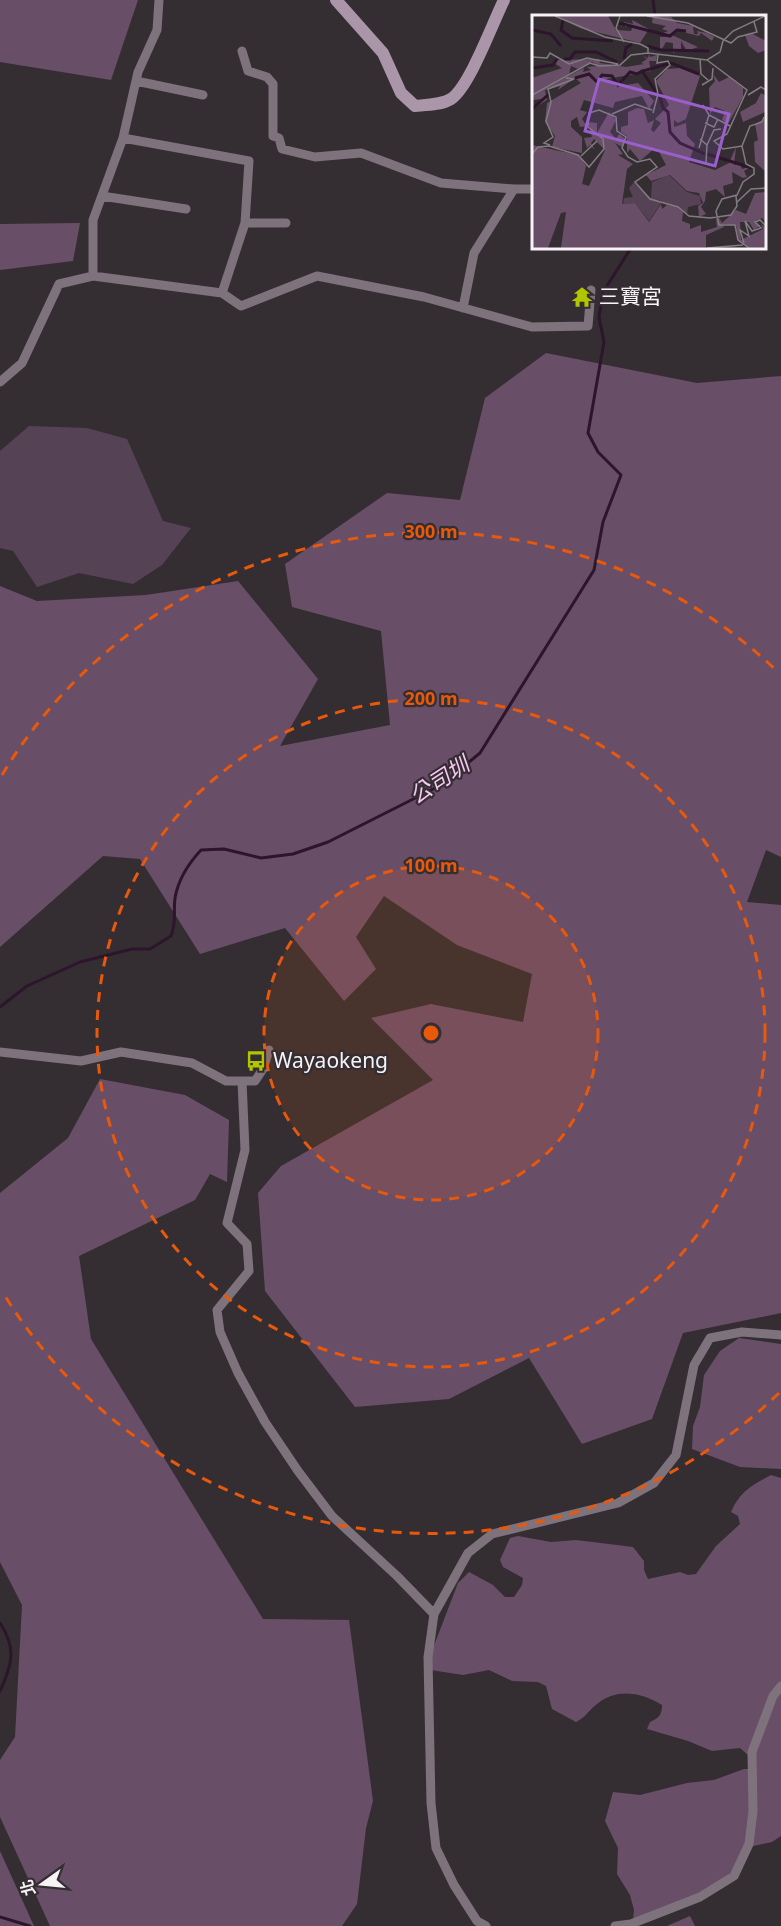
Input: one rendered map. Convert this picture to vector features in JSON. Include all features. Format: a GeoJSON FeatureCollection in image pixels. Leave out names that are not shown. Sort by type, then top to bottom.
{"type":"FeatureCollection","features":[{"type":"Feature","properties":{"kind":"street"},"geometry":{"type":"LineString","coordinates":[[93,276],[93,220],[123,138],[138,72],[157,30],[159,0]]}},
{"type":"Feature","properties":{"kind":"street"},"geometry":{"type":"LineString","coordinates":[[336,0],[383,53],[401,93],[415,106],[434,105],[451,99],[464,85],[504,0]]}},
{"type":"Feature","properties":{"kind":"street"},"geometry":{"type":"LineString","coordinates":[[242,51],[248,71],[267,77],[273,84],[273,136],[279,138],[282,149],[315,158],[362,153],[441,183],[532,189]]}},
{"type":"Feature","properties":{"kind":"street"},"geometry":{"type":"LineString","coordinates":[[136,81],[203,95]]}},
{"type":"Feature","properties":{"kind":"street"},"geometry":{"type":"LineString","coordinates":[[123,138],[249,161],[245,223],[222,293]]}},
{"type":"Feature","properties":{"kind":"street"},"geometry":{"type":"LineString","coordinates":[[463,308],[474,253],[514,189]]}},
{"type":"Feature","properties":{"kind":"street"},"geometry":{"type":"LineString","coordinates":[[102,196],[186,209]]}},
{"type":"Feature","properties":{"kind":"street"},"geometry":{"type":"LineString","coordinates":[[245,223],[286,223]]}},
{"type":"Feature","properties":{"kind":"street"},"geometry":{"type":"LineString","coordinates":[[0,382],[22,363],[59,284],[93,276],[222,293],[241,306],[317,276],[424,297],[532,327],[588,326],[591,290]]}},
{"type":"Feature","properties":{"kind":"street"},"geometry":{"type":"LineString","coordinates":[[0,1052],[81,1061],[121,1052],[192,1063],[226,1081],[255,1081],[263,1069],[269,1050]]}},
{"type":"Feature","properties":{"kind":"street"},"geometry":{"type":"LineString","coordinates":[[242,1081],[245,1150],[226,1223],[248,1244],[249,1271],[217,1310],[220,1332],[265,1422],[332,1516],[434,1614]]}},
{"type":"Feature","properties":{"kind":"street"},"geometry":{"type":"LineString","coordinates":[[486,1926],[477,1921],[454,1885],[436,1848],[431,1793],[428,1657],[434,1614],[468,1553],[492,1534],[618,1503],[654,1483],[676,1455],[694,1365],[710,1338],[742,1332],[781,1335]]}},
{"type":"Feature","properties":{"kind":"street"},"geometry":{"type":"LineString","coordinates":[[615,1926],[631,1924],[700,1897],[734,1876],[749,1844],[753,1811],[752,1752],[773,1696],[781,1686]]}},
{"type":"Feature","properties":{"kind":"shaded area"},"geometry":{"type":"Polygon","coordinates":[[[0,0],[138,0],[111,80],[0,62],[0,0]]]}},
{"type":"Feature","properties":{"kind":"shaded area"},"geometry":{"type":"Polygon","coordinates":[[[80,223],[73,261],[0,270],[0,224],[80,223]]]}},
{"type":"Feature","properties":{"kind":"shaded area"},"geometry":{"type":"Polygon","coordinates":[[[546,353],[697,383],[781,376],[781,857],[766,850],[747,902],[781,905],[781,1313],[683,1333],[652,1419],[582,1444],[529,1358],[449,1399],[355,1407],[265,1291],[258,1193],[281,1166],[433,1080],[371,1018],[431,1004],[523,1022],[532,974],[457,945],[384,896],[356,937],[376,969],[344,1001],[285,928],[200,954],[140,859],[103,856],[0,947],[0,586],[37,601],[146,595],[238,581],[318,679],[280,746],[390,725],[381,631],[292,607],[285,564],[387,493],[460,500],[485,398],[546,353]]]}},
{"type":"Feature","properties":{"kind":"shaded area"},"geometry":{"type":"Polygon","coordinates":[[[29,426],[87,428],[127,439],[163,521],[191,528],[162,565],[133,584],[79,573],[37,587],[13,551],[0,548],[0,451],[29,426]]]}},
{"type":"Feature","properties":{"kind":"shaded area"},"geometry":{"type":"Polygon","coordinates":[[[100,1079],[185,1095],[229,1120],[227,1182],[210,1174],[195,1200],[79,1256],[91,1339],[263,1619],[349,1620],[373,1801],[366,1828],[357,1904],[342,1926],[50,1926],[0,1817],[0,1760],[15,1737],[22,1605],[0,1562],[0,1193],[68,1138],[100,1079]]]}},
{"type":"Feature","properties":{"kind":"shaded area"},"geometry":{"type":"Polygon","coordinates":[[[739,1338],[781,1344],[781,1469],[740,1467],[692,1449],[693,1426],[700,1407],[704,1375],[720,1351],[739,1338]]]}},
{"type":"Feature","properties":{"kind":"shaded area"},"geometry":{"type":"Polygon","coordinates":[[[771,1475],[781,1478],[781,1836],[772,1842],[748,1847],[728,1883],[633,1920],[634,1910],[630,1895],[617,1874],[618,1848],[605,1821],[613,1792],[640,1795],[687,1783],[714,1780],[744,1769],[753,1769],[757,1763],[740,1748],[712,1751],[647,1729],[650,1722],[659,1716],[662,1705],[646,1697],[629,1694],[612,1696],[597,1704],[576,1722],[552,1709],[546,1686],[538,1682],[512,1681],[489,1670],[463,1675],[431,1670],[430,1656],[458,1583],[469,1572],[493,1585],[505,1597],[514,1597],[522,1585],[523,1578],[503,1567],[500,1560],[510,1538],[518,1536],[551,1542],[576,1540],[633,1547],[644,1561],[644,1570],[648,1579],[680,1572],[688,1575],[696,1574],[716,1546],[740,1524],[738,1516],[731,1512],[739,1499],[753,1486],[771,1475]]]}},
{"type":"Feature","properties":{"kind":"shaded area"},"geometry":{"type":"Polygon","coordinates":[[[0,1851],[34,1926],[0,1926],[0,1851]]]}},
{"type":"Feature","properties":{"kind":"shaded area"},"geometry":{"type":"Polygon","coordinates":[[[690,1916],[695,1926],[667,1926],[690,1916]]]}},
{"type":"Feature","properties":{"kind":"waterway","name":"公司圳"},"geometry":{"type":"LineString","coordinates":[[653,0],[655,15]]}},
{"type":"Feature","properties":{"kind":"waterway","name":"公司圳"},"geometry":{"type":"LineString","coordinates":[[0,1007],[27,986],[80,962],[132,949],[150,949],[171,936],[175,898],[181,878],[201,850],[224,849],[261,858],[293,854],[328,842],[441,785],[480,753],[594,570],[603,522],[621,475],[598,452],[588,433],[604,342],[599,317],[603,292],[630,249]]}},
{"type":"Feature","properties":{"kind":"waterway","name":"公司圳"},"geometry":{"type":"LineString","coordinates":[[0,1623],[11,1649],[10,1665],[0,1691]]}},
{"type":"Feature","properties":{"kind":"waterway","name":"公司圳"},"geometry":{"type":"LineString","coordinates":[[0,1917],[30,1926]]}},
{"type":"Feature","properties":{"kind":"place","name":"三寶宮"},"geometry":{"type":"Point","coordinates":[582,297]}},
{"type":"Feature","properties":{"kind":"place","name":"Wayaokeng"},"geometry":{"type":"Point","coordinates":[256,1061]}}]}
